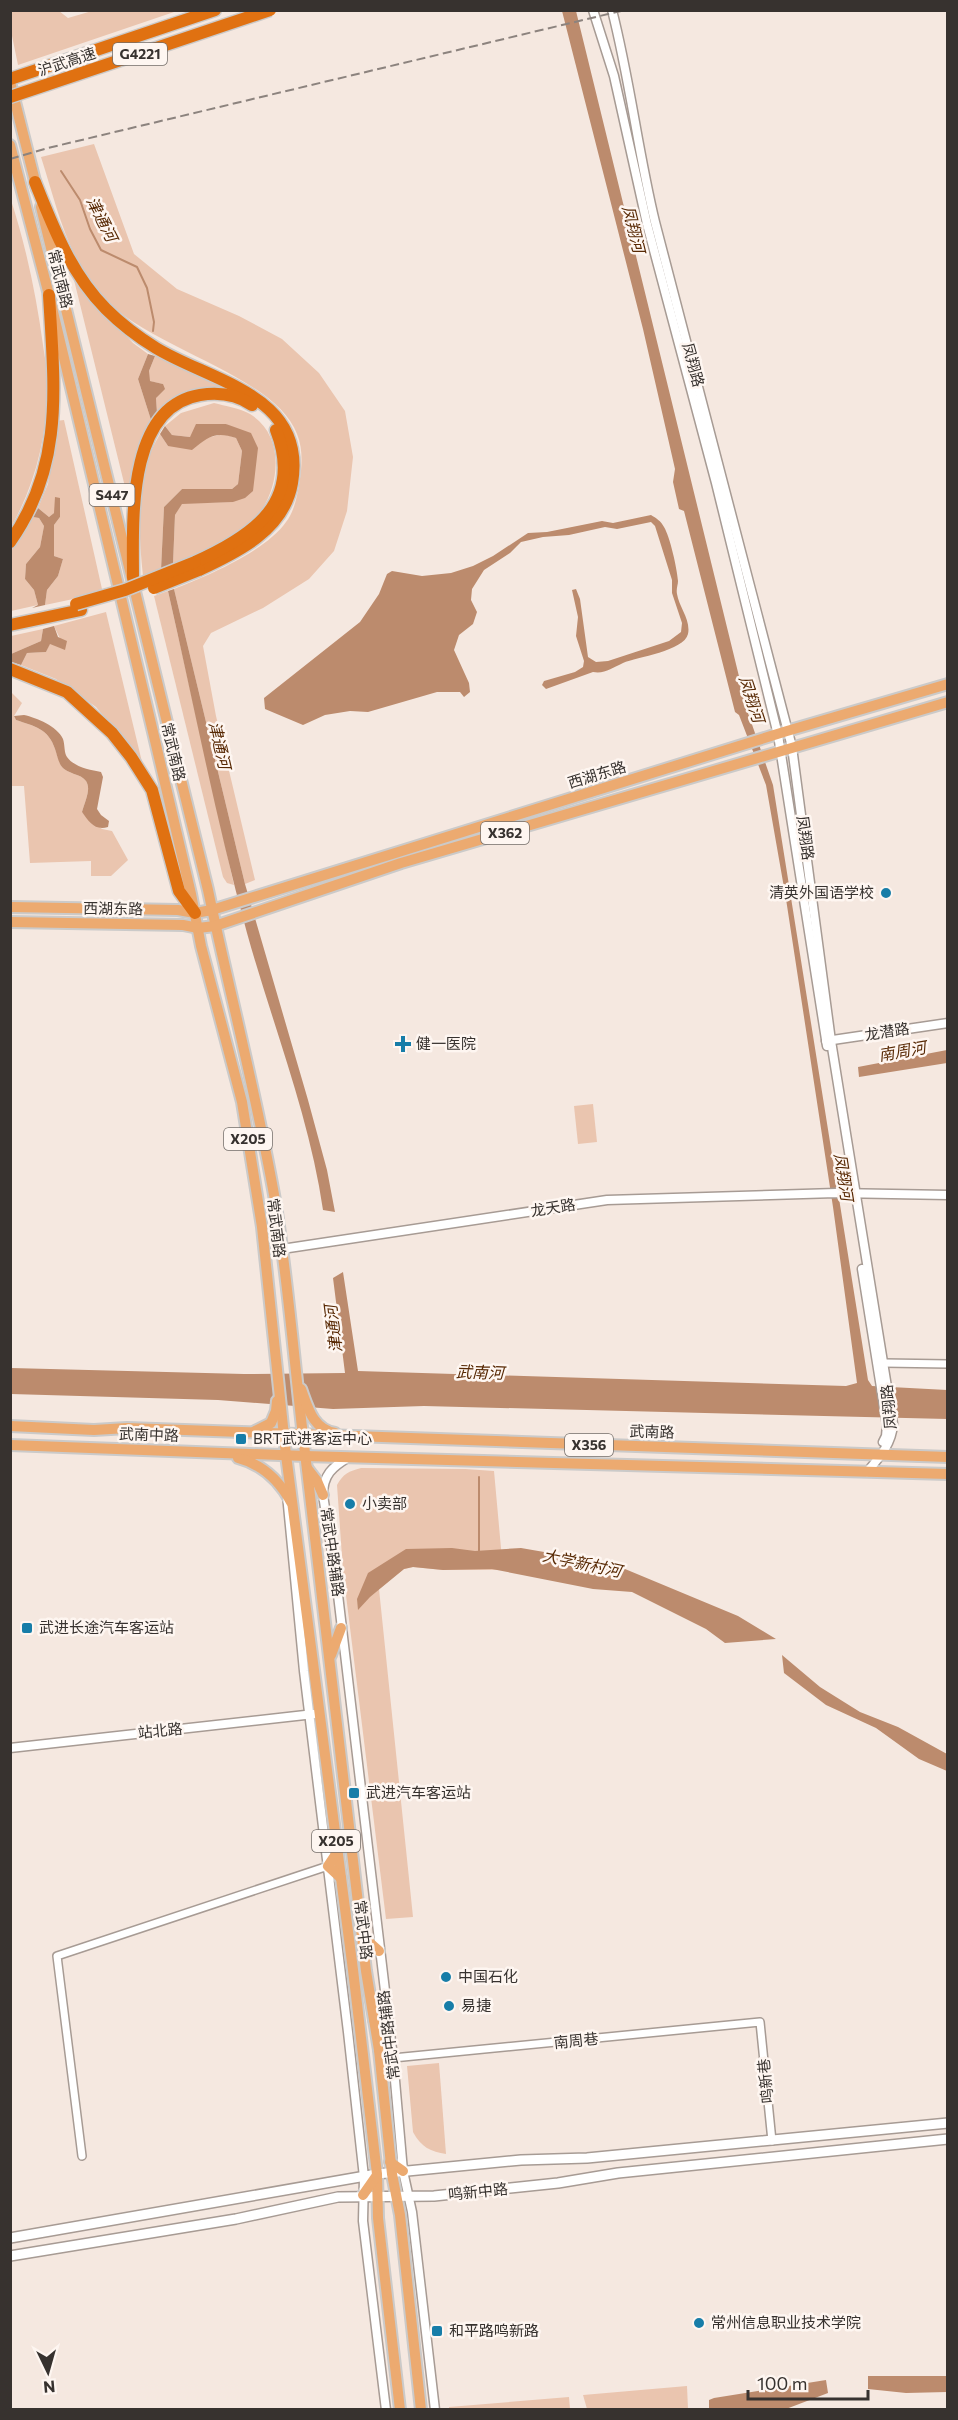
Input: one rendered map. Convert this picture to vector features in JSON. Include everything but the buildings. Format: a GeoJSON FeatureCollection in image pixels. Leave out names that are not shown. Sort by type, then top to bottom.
{"type":"FeatureCollection","features":[{"type":"Feature","properties":{"kind":"highway","name":"沪武高速"},"geometry":{"type":"LineString","coordinates":[[10,80],[215,10]]}},
{"type":"Feature","properties":{"kind":"highway","name":"沪武高速"},"geometry":{"type":"LineString","coordinates":[[10,97],[270,10]]}},
{"type":"Feature","properties":{"kind":"highway"},"geometry":{"type":"LineString","coordinates":[[10,625],[148,590],[245,546],[257,538],[277,517],[291,486],[294,461],[290,442],[276,416],[259,400],[215,375],[156,347],[134,333],[106,309],[80,276],[62,246],[35,182]]}},
{"type":"Feature","properties":{"kind":"highway"},"geometry":{"type":"LineString","coordinates":[[10,542],[37,495],[43,480],[49,448],[54,388],[49,295]]}},
{"type":"Feature","properties":{"kind":"highway"},"geometry":{"type":"LineString","coordinates":[[133,578],[136,490],[140,464],[151,434],[165,413],[176,405],[197,396],[227,394],[249,403],[270,421],[276,430],[284,456],[282,485],[275,504],[258,524],[197,566]]}},
{"type":"Feature","properties":{"kind":"highway"},"geometry":{"type":"LineString","coordinates":[[10,617],[79,607]]}},
{"type":"Feature","properties":{"kind":"highway"},"geometry":{"type":"LineString","coordinates":[[10,669],[67,692],[111,733],[131,757],[152,790],[179,891],[195,913]]}},
{"type":"Feature","properties":{"kind":"main road","name":"常武南路"},"geometry":{"type":"LineString","coordinates":[[10,80],[212,910]]}},
{"type":"Feature","properties":{"kind":"main road","name":"常武南路"},"geometry":{"type":"LineString","coordinates":[[10,145],[49,295],[198,928],[242,1102],[262,1227],[279,1411]]}},
{"type":"Feature","properties":{"kind":"main road","name":"西湖东路"},"geometry":{"type":"LineString","coordinates":[[212,910],[948,684]]}},
{"type":"Feature","properties":{"kind":"main road","name":"西湖东路"},"geometry":{"type":"LineString","coordinates":[[10,922],[183,925],[198,928],[215,926],[401,863],[948,702]]}},
{"type":"Feature","properties":{"kind":"main road","name":"西湖东路"},"geometry":{"type":"LineString","coordinates":[[10,907],[178,910],[195,913]]}},
{"type":"Feature","properties":{"kind":"main road","name":"X362"},"geometry":{"type":"LineString","coordinates":[[195,913],[212,910]]}},
{"type":"Feature","properties":{"kind":"main road","name":"X205"},"geometry":{"type":"LineString","coordinates":[[212,910],[215,926]]}},
{"type":"Feature","properties":{"kind":"main road","name":"常武南路"},"geometry":{"type":"LineString","coordinates":[[215,926],[256,1096],[282,1249],[295,1372],[305,1412]]}},
{"type":"Feature","properties":{"kind":"main road","name":"X205"},"geometry":{"type":"LineString","coordinates":[[279,1411],[286,1455]]}},
{"type":"Feature","properties":{"kind":"main road"},"geometry":{"type":"LineString","coordinates":[[246,1433],[261,1430],[271,1423],[279,1411]]}},
{"type":"Feature","properties":{"kind":"main road","name":"X205"},"geometry":{"type":"LineString","coordinates":[[305,1412],[303,1435],[305,1456]]}},
{"type":"Feature","properties":{"kind":"main road"},"geometry":{"type":"LineString","coordinates":[[305,1412],[327,1431],[360,1437]]}},
{"type":"Feature","properties":{"kind":"main road","name":"武南中路"},"geometry":{"type":"LineString","coordinates":[[10,1426],[284,1434]]}},
{"type":"Feature","properties":{"kind":"main road","name":"武南路"},"geometry":{"type":"LineString","coordinates":[[284,1434],[948,1457]]}},
{"type":"Feature","properties":{"kind":"main road","name":"武南中路"},"geometry":{"type":"LineString","coordinates":[[10,1445],[286,1455]]}},
{"type":"Feature","properties":{"kind":"main road"},"geometry":{"type":"LineString","coordinates":[[217,1452],[249,1461],[264,1469],[294,1507]]}},
{"type":"Feature","properties":{"kind":"main road","name":"X356"},"geometry":{"type":"LineString","coordinates":[[286,1455],[948,1474]]}},
{"type":"Feature","properties":{"kind":"main road","name":"常武中路"},"geometry":{"type":"LineString","coordinates":[[286,1455],[294,1507],[314,1714],[338,1851],[377,2174],[378,2218],[400,2409]]}},
{"type":"Feature","properties":{"kind":"main road","name":"常武中路"},"geometry":{"type":"LineString","coordinates":[[305,1456],[362,1936],[395,2169],[403,2197],[421,2409]]}},
{"type":"Feature","properties":{"kind":"main road"},"geometry":{"type":"LineString","coordinates":[[307,1468],[324,1495]]}},
{"type":"Feature","properties":{"kind":"main road"},"geometry":{"type":"LineString","coordinates":[[330,1658],[341,1628]]}},
{"type":"Feature","properties":{"kind":"main road"},"geometry":{"type":"LineString","coordinates":[[338,1851],[327,1866],[341,1878]]}},
{"type":"Feature","properties":{"kind":"main road"},"geometry":{"type":"LineString","coordinates":[[362,1936],[379,1951]]}},
{"type":"Feature","properties":{"kind":"main road"},"geometry":{"type":"LineString","coordinates":[[374,2020],[389,2031],[379,2050]]}},
{"type":"Feature","properties":{"kind":"main road","name":"鸣新中路"},"geometry":{"type":"LineString","coordinates":[[10,2238],[364,2177],[395,2169],[586,2158],[948,2123]]}},
{"type":"Feature","properties":{"kind":"main road","name":"鸣新中路"},"geometry":{"type":"LineString","coordinates":[[10,2256],[236,2219],[338,2197],[377,2195],[403,2197],[558,2183],[618,2174],[948,2139]]}},
{"type":"Feature","properties":{"kind":"main road"},"geometry":{"type":"LineString","coordinates":[[363,2195],[377,2174]]}},
{"type":"Feature","properties":{"kind":"street","name":"凤翔路"},"geometry":{"type":"LineString","coordinates":[[593,10],[614,76],[647,224],[783,733]]}},
{"type":"Feature","properties":{"kind":"street","name":"凤翔路"},"geometry":{"type":"LineString","coordinates":[[612,10],[641,163],[787,749],[828,1041],[883,1376],[889,1435],[867,1472]]}},
{"type":"Feature","properties":{"kind":"street","name":"龙潜路"},"geometry":{"type":"LineString","coordinates":[[828,1041],[948,1023]]}},
{"type":"Feature","properties":{"kind":"street","name":"凤翔路"},"geometry":{"type":"LineString","coordinates":[[852,1194],[884,1363],[883,1376]]}},
{"type":"Feature","properties":{"kind":"street","name":"龙天路"},"geometry":{"type":"LineString","coordinates":[[282,1249],[607,1200],[852,1194]]}},
{"type":"Feature","properties":{"kind":"street"},"geometry":{"type":"LineString","coordinates":[[852,1194],[948,1196]]}},
{"type":"Feature","properties":{"kind":"street"},"geometry":{"type":"LineString","coordinates":[[884,1363],[948,1364]]}},
{"type":"Feature","properties":{"kind":"street"},"geometry":{"type":"LineString","coordinates":[[286,1455],[286,1494],[314,1714],[327,1866],[364,2177],[363,2221],[386,2409]]}},
{"type":"Feature","properties":{"kind":"street","name":"常武中路辅路"},"geometry":{"type":"LineString","coordinates":[[350,1457],[335,1465],[327,1473],[323,1485],[393,2058],[395,2169]]}},
{"type":"Feature","properties":{"kind":"street","name":"站北路"},"geometry":{"type":"LineString","coordinates":[[10,1748],[314,1714]]}},
{"type":"Feature","properties":{"kind":"street"},"geometry":{"type":"LineString","coordinates":[[82,2156],[57,1956],[327,1866]]}},
{"type":"Feature","properties":{"kind":"street","name":"南周巷"},"geometry":{"type":"LineString","coordinates":[[393,2058],[760,2022]]}},
{"type":"Feature","properties":{"kind":"street","name":"鸣新巷"},"geometry":{"type":"LineString","coordinates":[[760,2022],[772,2141]]}},
{"type":"Feature","properties":{"kind":"street"},"geometry":{"type":"LineString","coordinates":[[403,2197],[435,2409]]}},
{"type":"Feature","properties":{"kind":"shaded area"},"geometry":{"type":"Polygon","coordinates":[[[10,11],[59,11],[68,18],[92,11],[177,11],[18,65],[11,31],[10,11]]]}},
{"type":"Feature","properties":{"kind":"shaded area"},"geometry":{"type":"Polygon","coordinates":[[[94,144],[134,254],[177,289],[239,316],[282,339],[319,373],[345,411],[353,457],[347,511],[334,551],[309,579],[263,608],[211,633],[203,646],[216,716],[255,880],[245,884],[174,589],[235,562],[277,533],[289,518],[296,501],[302,456],[300,445],[297,434],[284,413],[264,395],[238,378],[149,332],[123,315],[103,297],[80,266],[64,231],[41,157],[94,144]]]}},
{"type":"Feature","properties":{"kind":"shaded area"},"geometry":{"type":"Polygon","coordinates":[[[10,197],[34,289],[48,385],[45,427],[38,461],[27,495],[11,527],[10,197]]]}},
{"type":"Feature","properties":{"kind":"shaded area"},"geometry":{"type":"Polygon","coordinates":[[[74,280],[133,343],[148,354],[138,379],[151,420],[139,448],[127,495],[74,280]]]}},
{"type":"Feature","properties":{"kind":"shaded area"},"geometry":{"type":"Polygon","coordinates":[[[155,356],[222,386],[221,390],[187,393],[157,413],[156,398],[163,384],[149,381],[149,371],[155,356]]]}},
{"type":"Feature","properties":{"kind":"shaded area"},"geometry":{"type":"Polygon","coordinates":[[[214,403],[246,412],[262,424],[270,436],[274,450],[276,465],[274,480],[263,508],[246,528],[216,546],[173,564],[175,515],[182,503],[233,502],[257,448],[226,424],[190,437],[172,435],[165,426],[181,413],[214,403]]]}},
{"type":"Feature","properties":{"kind":"shaded area"},"geometry":{"type":"Polygon","coordinates":[[[64,420],[102,589],[78,598],[45,605],[47,590],[58,576],[63,559],[54,556],[54,525],[60,517],[54,513],[49,517],[38,508],[48,484],[56,421],[64,420]]]}},
{"type":"Feature","properties":{"kind":"shaded area"},"geometry":{"type":"Polygon","coordinates":[[[160,434],[168,446],[224,434],[236,438],[242,451],[238,484],[232,489],[182,489],[164,507],[161,570],[143,576],[140,534],[141,491],[150,452],[160,434]]]}},
{"type":"Feature","properties":{"kind":"shaded area"},"geometry":{"type":"Polygon","coordinates":[[[33,517],[39,518],[44,526],[40,547],[26,564],[25,579],[34,590],[38,605],[11,611],[11,551],[33,517]]]}},
{"type":"Feature","properties":{"kind":"shaded area"},"geometry":{"type":"Polygon","coordinates":[[[168,591],[234,885],[227,883],[223,877],[154,596],[168,591]]]}},
{"type":"Feature","properties":{"kind":"shaded area"},"geometry":{"type":"Polygon","coordinates":[[[106,612],[142,762],[96,707],[56,679],[21,665],[27,653],[46,652],[50,643],[65,649],[54,626],[106,612]]]}},
{"type":"Feature","properties":{"kind":"shaded area"},"geometry":{"type":"Polygon","coordinates":[[[43,629],[41,641],[11,654],[11,636],[43,629]]]}},
{"type":"Feature","properties":{"kind":"shaded area"},"geometry":{"type":"Polygon","coordinates":[[[10,691],[22,703],[14,716],[16,720],[45,733],[52,742],[62,767],[81,777],[88,784],[82,812],[102,829],[112,831],[128,860],[111,876],[91,876],[91,861],[30,863],[24,786],[11,786],[10,691]]]}},
{"type":"Feature","properties":{"kind":"shaded area"},"geometry":{"type":"Polygon","coordinates":[[[593,1104],[597,1142],[578,1144],[574,1106],[593,1104]]]}},
{"type":"Feature","properties":{"kind":"shaded area"},"geometry":{"type":"Polygon","coordinates":[[[361,1468],[494,1471],[503,1570],[443,1570],[413,1567],[404,1569],[379,1589],[413,1917],[386,1919],[343,1571],[337,1485],[347,1474],[361,1468]]]}},
{"type":"Feature","properties":{"kind":"shaded area"},"geometry":{"type":"Polygon","coordinates":[[[439,2063],[446,2154],[427,2148],[413,2132],[407,2066],[439,2063]]]}},
{"type":"Feature","properties":{"kind":"shaded area"},"geometry":{"type":"Polygon","coordinates":[[[687,2386],[688,2409],[587,2409],[583,2395],[687,2386]]]}},
{"type":"Feature","properties":{"kind":"shaded area"},"geometry":{"type":"Polygon","coordinates":[[[569,2397],[570,2409],[449,2410],[449,2407],[569,2397]]]}},
{"type":"Feature","properties":{"kind":"water"},"geometry":{"type":"Polygon","coordinates":[[[562,11],[576,11],[748,713],[773,785],[868,1380],[872,1386],[947,1390],[947,1419],[424,1406],[333,1409],[218,1400],[11,1394],[11,1368],[244,1374],[345,1373],[333,1278],[343,1272],[358,1371],[846,1386],[857,1383],[833,1207],[786,899],[766,785],[739,715],[735,712],[684,511],[679,509],[673,482],[675,469],[643,329],[562,11]]]}},
{"type":"Feature","properties":{"kind":"water"},"geometry":{"type":"Polygon","coordinates":[[[148,354],[155,356],[149,371],[150,381],[163,384],[165,389],[156,398],[157,413],[151,420],[138,379],[148,354]]]}},
{"type":"Feature","properties":{"kind":"water"},"geometry":{"type":"Polygon","coordinates":[[[196,424],[226,424],[251,433],[258,448],[253,491],[245,498],[233,502],[182,504],[175,515],[173,564],[161,570],[164,507],[182,489],[232,489],[238,484],[242,451],[236,438],[223,435],[212,436],[192,450],[168,446],[160,434],[165,426],[172,435],[190,437],[196,424]]]}},
{"type":"Feature","properties":{"kind":"water"},"geometry":{"type":"Polygon","coordinates":[[[55,497],[60,498],[60,517],[54,525],[54,556],[63,559],[58,576],[47,590],[45,605],[32,608],[38,605],[34,590],[25,579],[26,564],[40,547],[44,526],[39,518],[33,517],[38,508],[49,517],[54,513],[55,497]]]}},
{"type":"Feature","properties":{"kind":"water"},"geometry":{"type":"Polygon","coordinates":[[[651,515],[664,527],[675,561],[677,594],[688,629],[685,640],[678,645],[546,689],[542,685],[544,681],[575,672],[583,667],[584,661],[576,636],[578,617],[572,590],[576,589],[580,599],[588,657],[596,662],[608,661],[669,641],[681,632],[682,623],[672,593],[672,580],[655,526],[651,522],[617,529],[605,527],[521,542],[510,553],[484,570],[472,589],[471,600],[477,612],[473,624],[459,635],[454,650],[469,683],[470,692],[464,697],[460,692],[437,692],[368,712],[350,711],[325,715],[303,725],[265,709],[264,698],[360,622],[379,594],[387,574],[392,571],[422,576],[451,573],[493,556],[528,533],[547,532],[602,521],[613,523],[651,515]]]}},
{"type":"Feature","properties":{"kind":"water"},"geometry":{"type":"Polygon","coordinates":[[[174,589],[245,884],[308,1100],[327,1170],[335,1212],[323,1210],[300,1106],[236,891],[168,591],[174,589]]]}},
{"type":"Feature","properties":{"kind":"water"},"geometry":{"type":"Polygon","coordinates":[[[54,626],[58,637],[67,641],[65,650],[50,644],[46,652],[27,653],[21,665],[11,662],[11,654],[41,641],[43,629],[54,626]]]}},
{"type":"Feature","properties":{"kind":"water"},"geometry":{"type":"Polygon","coordinates":[[[24,715],[40,720],[56,730],[63,739],[66,755],[74,763],[82,768],[101,772],[103,777],[97,809],[109,821],[108,827],[96,827],[82,812],[88,784],[81,777],[62,767],[52,742],[45,733],[16,720],[14,716],[24,715]]]}},
{"type":"Feature","properties":{"kind":"water"},"geometry":{"type":"Polygon","coordinates":[[[947,1050],[947,1063],[859,1077],[858,1067],[947,1050]]]}},
{"type":"Feature","properties":{"kind":"water"},"geometry":{"type":"Polygon","coordinates":[[[452,1548],[475,1551],[521,1548],[596,1561],[625,1569],[738,1616],[776,1639],[725,1643],[706,1629],[632,1592],[593,1589],[492,1569],[443,1570],[413,1567],[404,1569],[358,1610],[357,1599],[368,1573],[406,1549],[452,1548]]]}},
{"type":"Feature","properties":{"kind":"water"},"geometry":{"type":"Polygon","coordinates":[[[782,1655],[820,1687],[860,1712],[898,1727],[947,1754],[947,1771],[919,1759],[876,1728],[826,1705],[784,1673],[782,1655]]]}},
{"type":"Feature","properties":{"kind":"water"},"geometry":{"type":"Polygon","coordinates":[[[868,2376],[947,2376],[947,2392],[906,2393],[868,2389],[868,2376]]]}},
{"type":"Feature","properties":{"kind":"water"},"geometry":{"type":"Polygon","coordinates":[[[826,2380],[828,2393],[786,2409],[709,2409],[709,2400],[714,2398],[826,2380]]]}},
{"type":"Feature","properties":{"kind":"waterway","name":"津通河"},"geometry":{"type":"LineString","coordinates":[[61,171],[80,200],[90,229],[101,250],[137,267],[147,288],[154,322],[153,331]]}},
{"type":"Feature","properties":{"kind":"waterway","name":"大学新村河"},"geometry":{"type":"LineString","coordinates":[[479,1477],[479,1552]]}},
{"type":"Feature","properties":{"kind":"railway"},"geometry":{"type":"LineString","coordinates":[[10,159],[625,10]]}},
{"type":"Feature","properties":{"kind":"place","name":"清英外国语学校"},"geometry":{"type":"Point","coordinates":[886,893]}},
{"type":"Feature","properties":{"kind":"place","name":"健一医院"},"geometry":{"type":"Point","coordinates":[403,1044]}},
{"type":"Feature","properties":{"kind":"place","name":"BRT武进客运中心"},"geometry":{"type":"Point","coordinates":[241,1439]}},
{"type":"Feature","properties":{"kind":"place","name":"小卖部"},"geometry":{"type":"Point","coordinates":[350,1504]}},
{"type":"Feature","properties":{"kind":"place","name":"武进长途汽车客运站"},"geometry":{"type":"Point","coordinates":[27,1628]}},
{"type":"Feature","properties":{"kind":"place","name":"武进汽车客运站"},"geometry":{"type":"Point","coordinates":[354,1793]}},
{"type":"Feature","properties":{"kind":"place","name":"中国石化"},"geometry":{"type":"Point","coordinates":[446,1977]}},
{"type":"Feature","properties":{"kind":"place","name":"易捷"},"geometry":{"type":"Point","coordinates":[449,2006]}},
{"type":"Feature","properties":{"kind":"place","name":"常州信息职业技术学院"},"geometry":{"type":"Point","coordinates":[699,2323]}},
{"type":"Feature","properties":{"kind":"place","name":"和平路鸣新路"},"geometry":{"type":"Point","coordinates":[437,2331]}},
{"type":"Feature","properties":{"kind":"water label","name":"凤翔河"},"geometry":{"type":"Point","coordinates":[634,229]}},
{"type":"Feature","properties":{"kind":"water label","name":"凤翔河"},"geometry":{"type":"Point","coordinates":[752,699]}},
{"type":"Feature","properties":{"kind":"water label","name":"南周河"},"geometry":{"type":"Point","coordinates":[902,1051]}},
{"type":"Feature","properties":{"kind":"water label","name":"凤翔河"},"geometry":{"type":"Point","coordinates":[844,1177]}},
{"type":"Feature","properties":{"kind":"water label","name":"武南河"},"geometry":{"type":"Point","coordinates":[480,1372]}}]}
